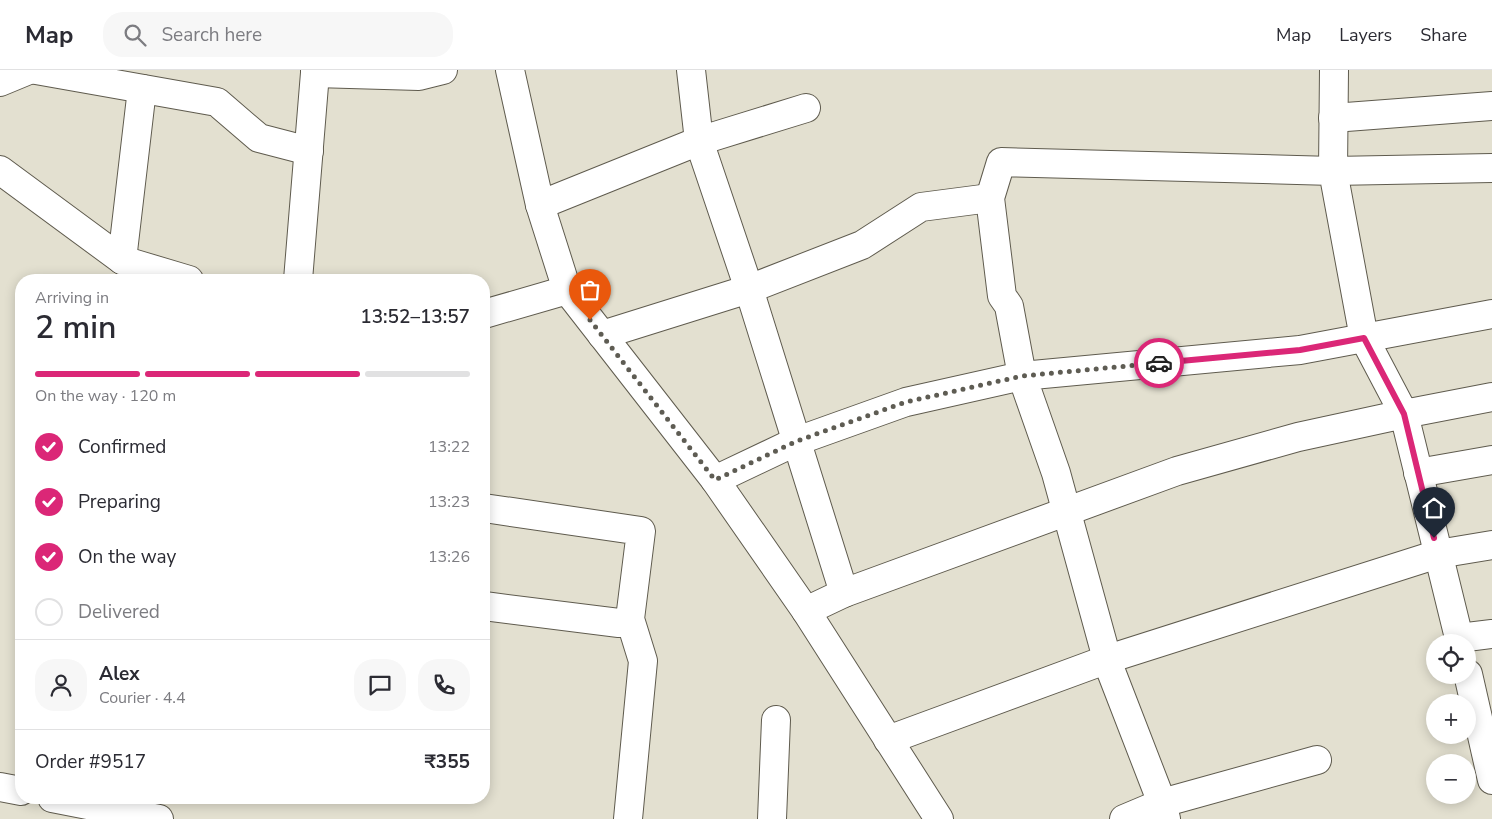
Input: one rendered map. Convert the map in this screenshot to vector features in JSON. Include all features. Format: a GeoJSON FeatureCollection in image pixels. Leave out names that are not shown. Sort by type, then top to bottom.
{"type":"FeatureCollection","features":[{"type":"Feature","properties":{"kind":"street"},"geometry":{"type":"LineString","coordinates":[[0,82],[29,70]]}},
{"type":"Feature","properties":{"kind":"street"},"geometry":{"type":"LineString","coordinates":[[36,70],[101,76],[142,89],[217,102],[259,138],[309,151]]}},
{"type":"Feature","properties":{"kind":"street"},"geometry":{"type":"LineString","coordinates":[[299,274],[315,72],[419,76],[443,70]]}},
{"type":"Feature","properties":{"kind":"street"},"geometry":{"type":"LineString","coordinates":[[510,70],[540,205],[567,290],[715,480],[806,611],[939,819]]}},
{"type":"Feature","properties":{"kind":"street"},"geometry":{"type":"LineString","coordinates":[[691,70],[699,141],[749,289],[844,593]]}},
{"type":"Feature","properties":{"kind":"street"},"geometry":{"type":"LineString","coordinates":[[1334,70],[1333,171],[1364,338],[1404,414],[1458,634]]}},
{"type":"Feature","properties":{"kind":"street"},"geometry":{"type":"LineString","coordinates":[[122,260],[142,89]]}},
{"type":"Feature","properties":{"kind":"street"},"geometry":{"type":"LineString","coordinates":[[1333,118],[1492,106]]}},
{"type":"Feature","properties":{"kind":"street"},"geometry":{"type":"LineString","coordinates":[[540,205],[699,141],[806,108]]}},
{"type":"Feature","properties":{"kind":"street"},"geometry":{"type":"LineString","coordinates":[[1164,811],[1108,659],[1056,473],[1022,376],[1009,306],[1002,296],[990,198],[1001,162],[1333,171],[1492,168]]}},
{"type":"Feature","properties":{"kind":"street"},"geometry":{"type":"LineString","coordinates":[[0,170],[122,260],[169,274]]}},
{"type":"Feature","properties":{"kind":"street"},"geometry":{"type":"LineString","coordinates":[[602,335],[749,289],[862,246],[921,207],[990,198]]}},
{"type":"Feature","properties":{"kind":"street"},"geometry":{"type":"LineString","coordinates":[[490,312],[567,290]]}},
{"type":"Feature","properties":{"kind":"street"},"geometry":{"type":"LineString","coordinates":[[715,480],[797,441],[906,402],[1022,376],[1300,350],[1492,314]]}},
{"type":"Feature","properties":{"kind":"street"},"geometry":{"type":"LineString","coordinates":[[806,611],[844,593],[1176,471],[1298,437],[1492,397]]}},
{"type":"Feature","properties":{"kind":"street"},"geometry":{"type":"LineString","coordinates":[[1419,475],[1418,473],[1492,460]]}},
{"type":"Feature","properties":{"kind":"street"},"geometry":{"type":"LineString","coordinates":[[490,509],[642,531],[630,619],[643,661],[628,819]]}},
{"type":"Feature","properties":{"kind":"street"},"geometry":{"type":"LineString","coordinates":[[888,740],[1108,659],[1438,554],[1492,545]]}},
{"type":"Feature","properties":{"kind":"street"},"geometry":{"type":"LineString","coordinates":[[490,607],[619,622],[630,619]]}},
{"type":"Feature","properties":{"kind":"street"},"geometry":{"type":"LineString","coordinates":[[1476,637],[1492,634]]}},
{"type":"Feature","properties":{"kind":"street"},"geometry":{"type":"LineString","coordinates":[[1470,684],[1492,780]]}},
{"type":"Feature","properties":{"kind":"street"},"geometry":{"type":"LineString","coordinates":[[772,819],[776,720]]}},
{"type":"Feature","properties":{"kind":"street"},"geometry":{"type":"LineString","coordinates":[[1124,819],[1164,811],[1317,760]]}},
{"type":"Feature","properties":{"kind":"street"},"geometry":{"type":"LineString","coordinates":[[0,787],[15,790]]}},
{"type":"Feature","properties":{"kind":"street"},"geometry":{"type":"LineString","coordinates":[[82,804],[158,819]]}},
{"type":"Feature","properties":{"kind":"way so far"},"geometry":{"type":"LineString","coordinates":[[590,320],[715,480],[797,441],[906,402],[1022,376],[1159,363]]}},
{"type":"Feature","properties":{"kind":"route"},"geometry":{"type":"LineString","coordinates":[[1159,363],[1300,350],[1364,338],[1404,414],[1434,538]]}}]}
